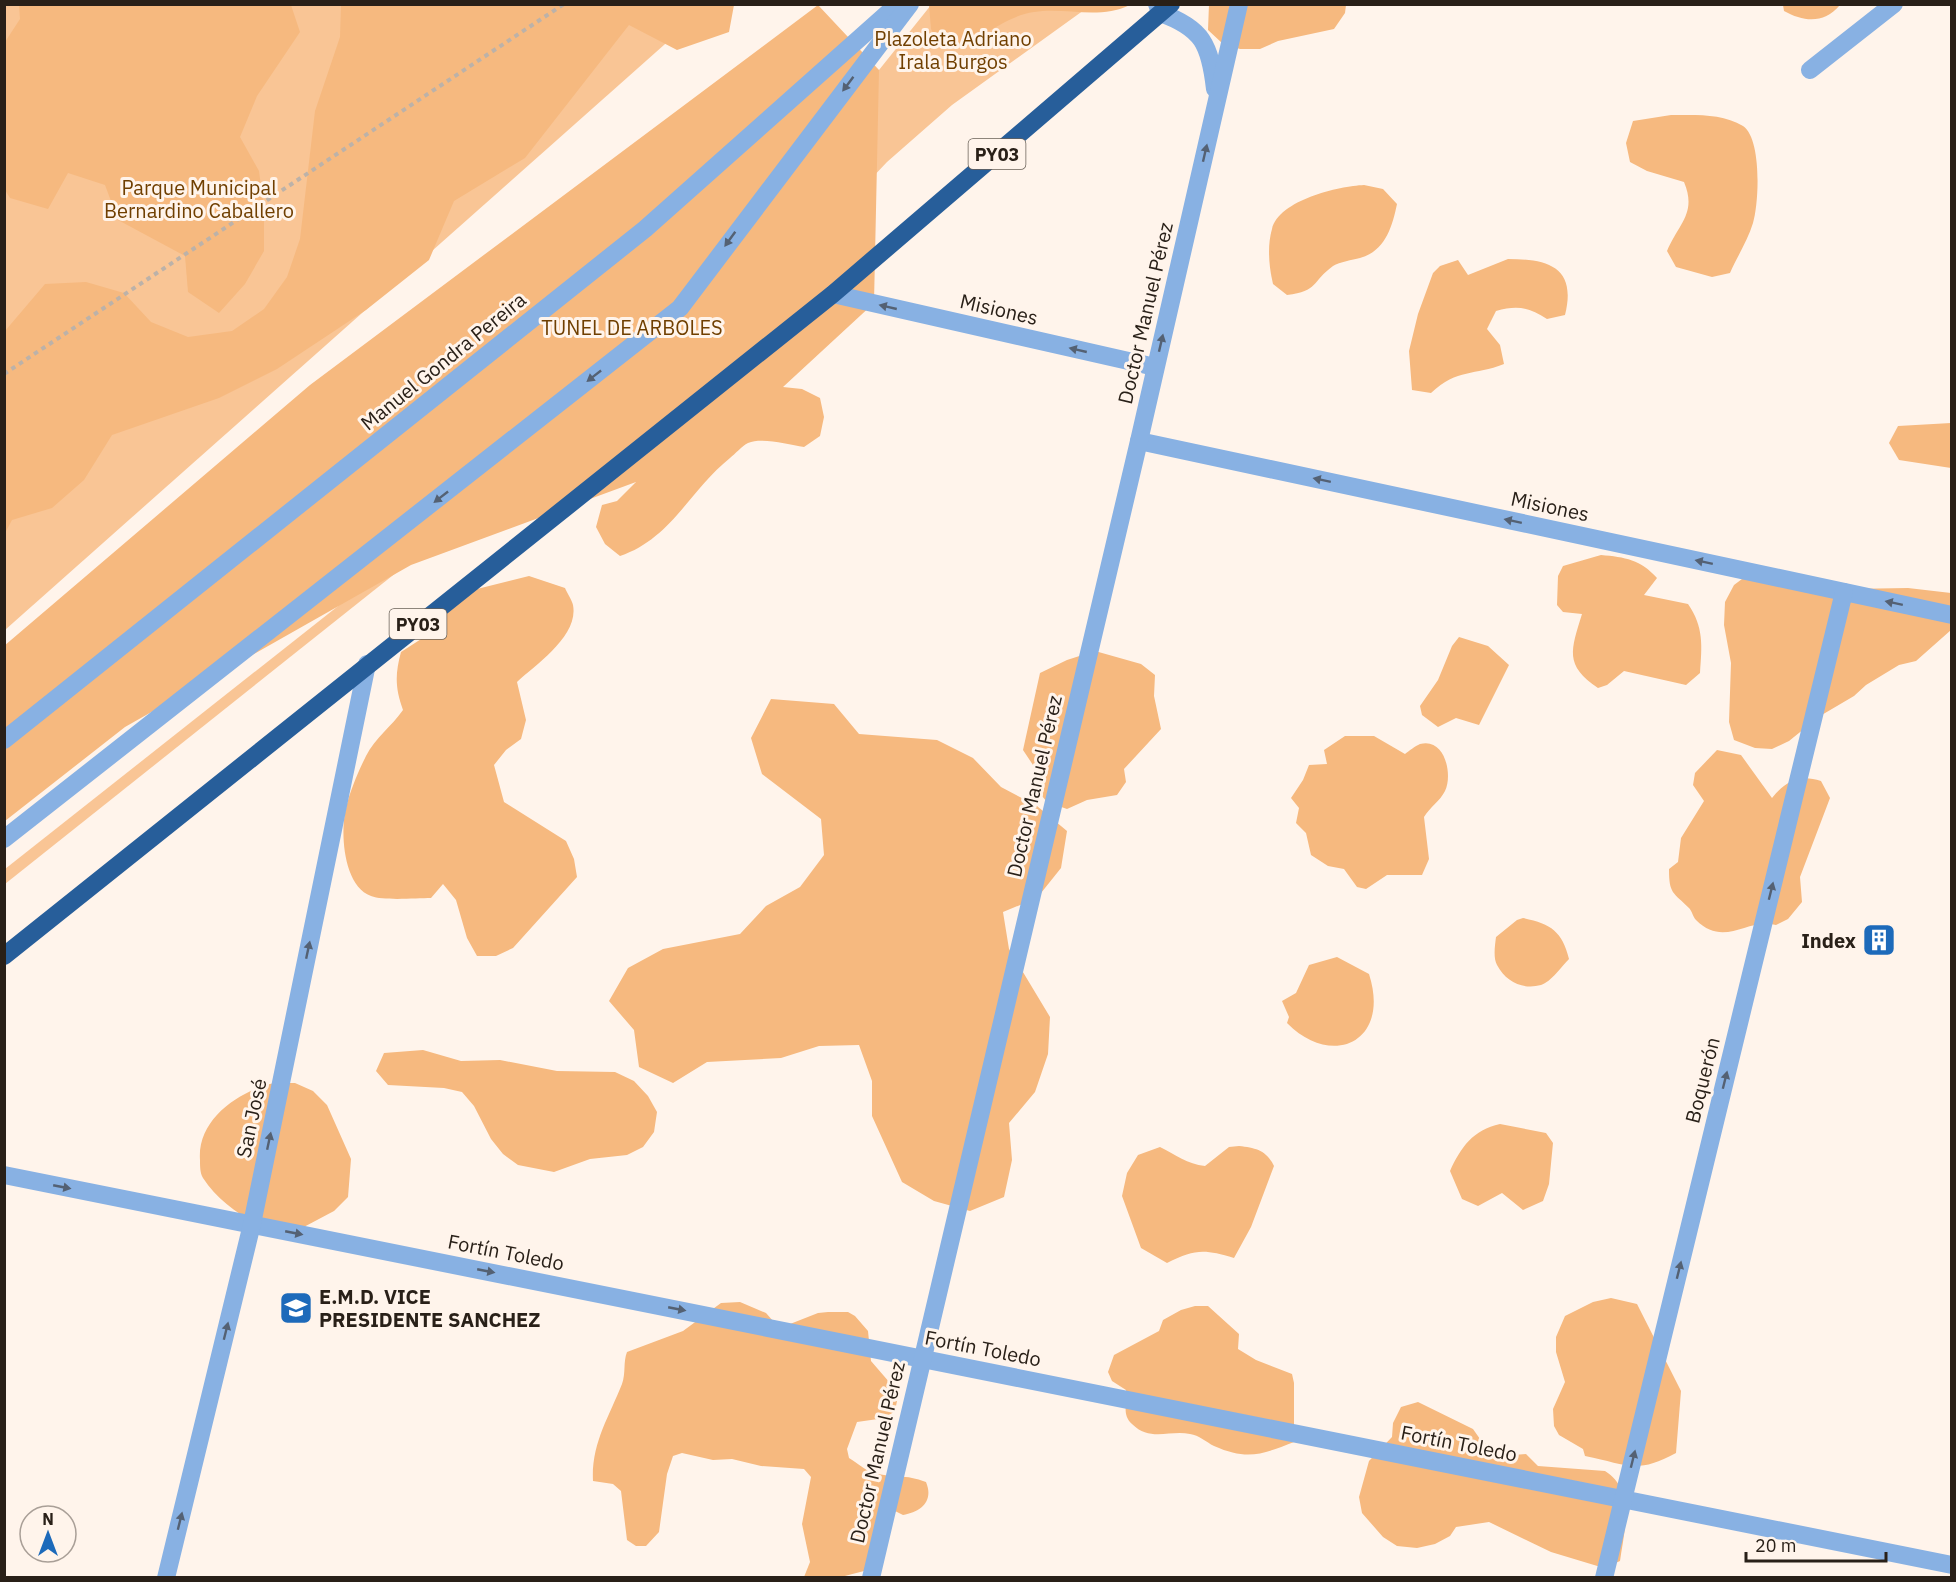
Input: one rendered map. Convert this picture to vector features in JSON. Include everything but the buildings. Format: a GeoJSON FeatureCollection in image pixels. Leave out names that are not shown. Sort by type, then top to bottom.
{"type":"FeatureCollection","features":[{"type":"Feature","properties":{"kind":"highway","name":"PY03"},"geometry":{"type":"LineString","coordinates":[[4,956],[833,294],[1163,7]]}},
{"type":"Feature","properties":{"kind":"street","name":"Manuel Gondra Pereira"},"geometry":{"type":"LineString","coordinates":[[4,740],[645,229],[898,4]]}},
{"type":"Feature","properties":{"kind":"street"},"geometry":{"type":"LineString","coordinates":[[4,839],[680,308],[910,4]]}},
{"type":"Feature","properties":{"kind":"street","name":"Doctor Manuel Pérez"},"geometry":{"type":"LineString","coordinates":[[871,1578],[1139,441],[1239,4]]}},
{"type":"Feature","properties":{"kind":"street"},"geometry":{"type":"LineString","coordinates":[[1810,70],[1894,4]]}},
{"type":"Feature","properties":{"kind":"street"},"geometry":{"type":"LineString","coordinates":[[1163,7],[1184,22],[1207,46],[1217,101]]}},
{"type":"Feature","properties":{"kind":"street","name":"Misiones"},"geometry":{"type":"LineString","coordinates":[[833,294],[1155,367]]}},
{"type":"Feature","properties":{"kind":"street","name":"Misiones"},"geometry":{"type":"LineString","coordinates":[[1139,441],[1952,615]]}},
{"type":"Feature","properties":{"kind":"street","name":"Boquerón"},"geometry":{"type":"LineString","coordinates":[[1604,1578],[1844,592]]}},
{"type":"Feature","properties":{"kind":"street","name":"San José"},"geometry":{"type":"LineString","coordinates":[[166,1578],[252,1224],[367,664]]}},
{"type":"Feature","properties":{"kind":"street","name":"Fortín Toledo"},"geometry":{"type":"LineString","coordinates":[[4,1175],[1952,1565]]}},
{"type":"Feature","properties":{"kind":"path"},"geometry":{"type":"LineString","coordinates":[[4,375],[564,4]]}},
{"type":"Feature","properties":{"kind":"green space"},"geometry":{"type":"Polygon","coordinates":[[[929,4],[1130,5],[1106,12],[1034,12],[1010,19],[967,42],[940,47],[931,29],[929,4]]]}},
{"type":"Feature","properties":{"kind":"green space"},"geometry":{"type":"Polygon","coordinates":[[[1209,4],[1346,5],[1345,13],[1334,29],[1278,41],[1260,49],[1240,49],[1222,43],[1208,30],[1209,4]]]}},
{"type":"Feature","properties":{"kind":"green space"},"geometry":{"type":"Polygon","coordinates":[[[1783,4],[1840,5],[1827,16],[1806,19],[1784,11],[1783,4]]]}},
{"type":"Feature","properties":{"kind":"green space","name":"Parque Municipal Bernardino Caballero"},"geometry":{"type":"Polygon","coordinates":[[[5,5],[709,5],[5,630],[5,5]]]}},
{"type":"Feature","properties":{"kind":"green space"},"geometry":{"type":"Polygon","coordinates":[[[19,5],[291,5],[300,32],[257,96],[240,137],[259,171],[264,209],[264,251],[245,284],[219,313],[188,292],[185,256],[118,220],[105,185],[68,173],[48,209],[10,198],[5,190],[5,42],[20,19],[19,5]]]}},
{"type":"Feature","properties":{"kind":"green space"},"geometry":{"type":"Polygon","coordinates":[[[341,5],[734,5],[729,32],[677,50],[629,25],[525,158],[454,201],[429,260],[366,310],[277,369],[219,398],[112,435],[84,480],[52,508],[12,520],[5,533],[5,331],[45,284],[86,282],[124,293],[151,322],[188,337],[232,331],[264,309],[287,277],[300,239],[315,111],[340,37],[341,5]]]}},
{"type":"Feature","properties":{"kind":"green space","name":"TUNEL DE ARBOLES"},"geometry":{"type":"Polygon","coordinates":[[[818,5],[879,70],[874,303],[783,387],[802,389],[820,398],[824,417],[820,436],[804,447],[768,441],[754,441],[746,444],[716,471],[667,526],[638,548],[620,556],[605,544],[596,527],[602,505],[617,501],[636,482],[411,565],[125,727],[5,821],[4,646],[310,385],[818,5]]]}},
{"type":"Feature","properties":{"kind":"green space","name":"Plazoleta Adriano Irala Burgos"},"geometry":{"type":"Polygon","coordinates":[[[931,5],[1091,5],[952,105],[887,162],[835,217],[812,196],[879,70],[931,5]]]}},
{"type":"Feature","properties":{"kind":"green space"},"geometry":{"type":"Polygon","coordinates":[[[1671,115],[1726,119],[1743,126],[1749,133],[1756,157],[1755,214],[1748,236],[1730,273],[1712,277],[1676,267],[1667,251],[1685,218],[1689,202],[1684,182],[1647,171],[1630,162],[1626,143],[1633,121],[1671,115]]]}},
{"type":"Feature","properties":{"kind":"green space"},"geometry":{"type":"Polygon","coordinates":[[[1364,185],[1383,189],[1397,204],[1390,230],[1376,250],[1369,255],[1333,266],[1305,291],[1287,295],[1273,284],[1269,242],[1277,219],[1286,210],[1311,196],[1340,188],[1364,185]]]}},
{"type":"Feature","properties":{"kind":"green space"},"geometry":{"type":"Polygon","coordinates":[[[1508,259],[1535,261],[1556,269],[1563,276],[1567,286],[1568,299],[1565,315],[1547,319],[1523,308],[1496,311],[1487,329],[1500,345],[1504,364],[1458,376],[1431,393],[1412,390],[1409,351],[1418,314],[1433,273],[1440,266],[1458,260],[1468,275],[1508,259]]]}},
{"type":"Feature","properties":{"kind":"green space"},"geometry":{"type":"Polygon","coordinates":[[[699,321],[705,327],[5,884],[5,869],[699,321]]]}},
{"type":"Feature","properties":{"kind":"green space"},"geometry":{"type":"Polygon","coordinates":[[[1951,423],[1951,468],[1899,460],[1889,443],[1898,426],[1951,423]]]}},
{"type":"Feature","properties":{"kind":"green space"},"geometry":{"type":"Polygon","coordinates":[[[1601,555],[1632,560],[1651,572],[1657,578],[1644,595],[1688,604],[1697,621],[1701,637],[1701,654],[1700,673],[1686,685],[1624,671],[1607,685],[1598,688],[1580,672],[1575,664],[1573,647],[1582,614],[1563,612],[1557,605],[1558,576],[1563,566],[1601,555]]]}},
{"type":"Feature","properties":{"kind":"green space"},"geometry":{"type":"Polygon","coordinates":[[[1750,573],[1848,589],[1908,588],[1951,593],[1951,630],[1916,661],[1899,665],[1866,685],[1854,696],[1820,716],[1789,741],[1772,749],[1755,748],[1734,740],[1729,722],[1731,663],[1724,625],[1725,602],[1734,585],[1750,573]]]}},
{"type":"Feature","properties":{"kind":"green space"},"geometry":{"type":"Polygon","coordinates":[[[529,576],[565,588],[573,605],[573,616],[563,638],[545,658],[517,682],[526,720],[521,739],[506,750],[494,765],[504,802],[566,841],[574,859],[577,877],[513,948],[496,956],[477,956],[467,938],[456,900],[443,884],[431,898],[384,898],[371,896],[362,890],[354,881],[349,870],[344,843],[344,818],[352,788],[366,756],[374,743],[403,710],[398,695],[397,681],[401,652],[432,632],[456,599],[473,590],[529,576]]]}},
{"type":"Feature","properties":{"kind":"green space"},"geometry":{"type":"Polygon","coordinates":[[[1459,637],[1488,646],[1509,665],[1479,725],[1456,718],[1438,727],[1422,715],[1420,706],[1438,680],[1452,646],[1459,637]]]}},
{"type":"Feature","properties":{"kind":"green space"},"geometry":{"type":"Polygon","coordinates":[[[1095,651],[1141,664],[1155,675],[1154,696],[1161,729],[1124,769],[1126,782],[1117,795],[1087,800],[1067,809],[1047,802],[1037,790],[1037,771],[1023,750],[1040,673],[1067,660],[1095,651]]]}},
{"type":"Feature","properties":{"kind":"green space"},"geometry":{"type":"Polygon","coordinates":[[[771,699],[834,704],[859,734],[937,740],[973,758],[1001,787],[1037,806],[1067,831],[1061,868],[1037,898],[1003,912],[1009,949],[1050,1017],[1048,1054],[1035,1092],[1009,1123],[1012,1160],[1004,1197],[970,1211],[934,1201],[902,1182],[872,1116],[872,1081],[859,1045],[819,1046],[781,1058],[707,1062],[673,1083],[639,1067],[634,1030],[609,1001],[628,968],[663,949],[740,934],[766,906],[800,887],[824,855],[821,819],[762,774],[751,738],[771,699]]]}},
{"type":"Feature","properties":{"kind":"green space"},"geometry":{"type":"Polygon","coordinates":[[[1345,736],[1374,736],[1405,754],[1420,744],[1429,743],[1436,746],[1445,759],[1448,776],[1445,791],[1424,817],[1429,859],[1422,875],[1387,875],[1366,889],[1357,887],[1344,869],[1328,866],[1311,855],[1306,833],[1296,823],[1299,808],[1291,798],[1303,780],[1309,765],[1327,764],[1324,750],[1345,736]]]}},
{"type":"Feature","properties":{"kind":"green space"},"geometry":{"type":"Polygon","coordinates":[[[1717,750],[1741,755],[1772,798],[1782,787],[1793,780],[1806,778],[1821,781],[1830,798],[1800,877],[1802,902],[1788,919],[1776,925],[1756,924],[1737,930],[1717,932],[1696,920],[1690,909],[1671,888],[1669,869],[1678,862],[1681,838],[1704,801],[1693,785],[1695,773],[1717,750]]]}},
{"type":"Feature","properties":{"kind":"green space"},"geometry":{"type":"Polygon","coordinates":[[[1523,918],[1541,923],[1554,930],[1563,942],[1569,959],[1541,985],[1528,986],[1510,980],[1496,962],[1496,937],[1517,920],[1523,918]]]}},
{"type":"Feature","properties":{"kind":"green space"},"geometry":{"type":"Polygon","coordinates":[[[1337,957],[1369,974],[1374,998],[1372,1017],[1365,1032],[1353,1041],[1339,1046],[1322,1044],[1304,1037],[1287,1023],[1289,1017],[1282,1001],[1296,993],[1309,965],[1337,957]]]}},
{"type":"Feature","properties":{"kind":"green space"},"geometry":{"type":"Polygon","coordinates":[[[423,1050],[461,1061],[500,1060],[557,1071],[615,1072],[634,1081],[648,1096],[657,1112],[654,1132],[643,1147],[627,1155],[590,1159],[554,1172],[518,1165],[503,1154],[491,1139],[474,1106],[462,1092],[444,1088],[388,1085],[376,1071],[384,1053],[423,1050]]]}},
{"type":"Feature","properties":{"kind":"green space"},"geometry":{"type":"Polygon","coordinates":[[[274,1083],[295,1083],[313,1091],[327,1105],[351,1159],[348,1197],[334,1211],[285,1237],[251,1221],[229,1206],[203,1178],[200,1167],[201,1145],[205,1132],[213,1120],[234,1100],[274,1083]]]}},
{"type":"Feature","properties":{"kind":"green space"},"geometry":{"type":"Polygon","coordinates":[[[1500,1124],[1546,1133],[1553,1143],[1549,1184],[1543,1201],[1523,1210],[1502,1193],[1478,1206],[1462,1199],[1450,1171],[1459,1154],[1475,1135],[1500,1124]]]}},
{"type":"Feature","properties":{"kind":"green space"},"geometry":{"type":"Polygon","coordinates":[[[1239,1146],[1260,1151],[1268,1156],[1274,1166],[1251,1227],[1234,1258],[1200,1252],[1185,1255],[1167,1263],[1141,1248],[1122,1196],[1127,1173],[1138,1155],[1160,1147],[1187,1161],[1205,1166],[1229,1147],[1239,1146]]]}},
{"type":"Feature","properties":{"kind":"green space"},"geometry":{"type":"Polygon","coordinates":[[[1611,1298],[1637,1304],[1681,1391],[1676,1453],[1651,1464],[1631,1466],[1585,1456],[1583,1449],[1559,1435],[1554,1426],[1553,1409],[1565,1382],[1556,1352],[1556,1337],[1565,1316],[1593,1302],[1611,1298]]]}},
{"type":"Feature","properties":{"kind":"green space"},"geometry":{"type":"Polygon","coordinates":[[[740,1302],[766,1313],[773,1321],[790,1324],[818,1313],[848,1312],[855,1316],[868,1331],[871,1361],[890,1383],[897,1401],[895,1411],[885,1418],[857,1422],[847,1449],[849,1458],[874,1473],[926,1482],[928,1495],[920,1508],[909,1514],[903,1515],[895,1511],[864,1571],[841,1577],[804,1577],[810,1562],[802,1524],[811,1477],[804,1469],[761,1466],[732,1459],[713,1460],[682,1453],[673,1456],[667,1474],[659,1532],[646,1546],[636,1546],[627,1540],[621,1491],[613,1484],[593,1481],[598,1443],[622,1384],[627,1352],[683,1331],[721,1303],[740,1302]]]}},
{"type":"Feature","properties":{"kind":"green space"},"geometry":{"type":"Polygon","coordinates":[[[1195,1306],[1208,1306],[1239,1334],[1238,1349],[1256,1360],[1292,1374],[1294,1442],[1255,1454],[1236,1453],[1214,1446],[1193,1435],[1146,1433],[1129,1420],[1126,1412],[1126,1390],[1112,1381],[1108,1372],[1114,1355],[1159,1331],[1163,1320],[1181,1310],[1195,1306]]]}},
{"type":"Feature","properties":{"kind":"green space"},"geometry":{"type":"Polygon","coordinates":[[[1418,1402],[1473,1429],[1480,1439],[1501,1456],[1526,1454],[1538,1466],[1605,1471],[1615,1479],[1621,1489],[1626,1512],[1620,1561],[1604,1568],[1551,1552],[1489,1522],[1456,1527],[1450,1536],[1435,1544],[1417,1548],[1397,1546],[1383,1537],[1362,1513],[1359,1497],[1369,1461],[1392,1437],[1393,1423],[1401,1407],[1418,1402]]]}},
{"type":"Feature","properties":{"kind":"place","name":"Index"},"geometry":{"type":"Point","coordinates":[1879,940]}},
{"type":"Feature","properties":{"kind":"place","name":"E.M.D. VICE PRESIDENTE SANCHEZ"},"geometry":{"type":"Point","coordinates":[296,1308]}}]}
